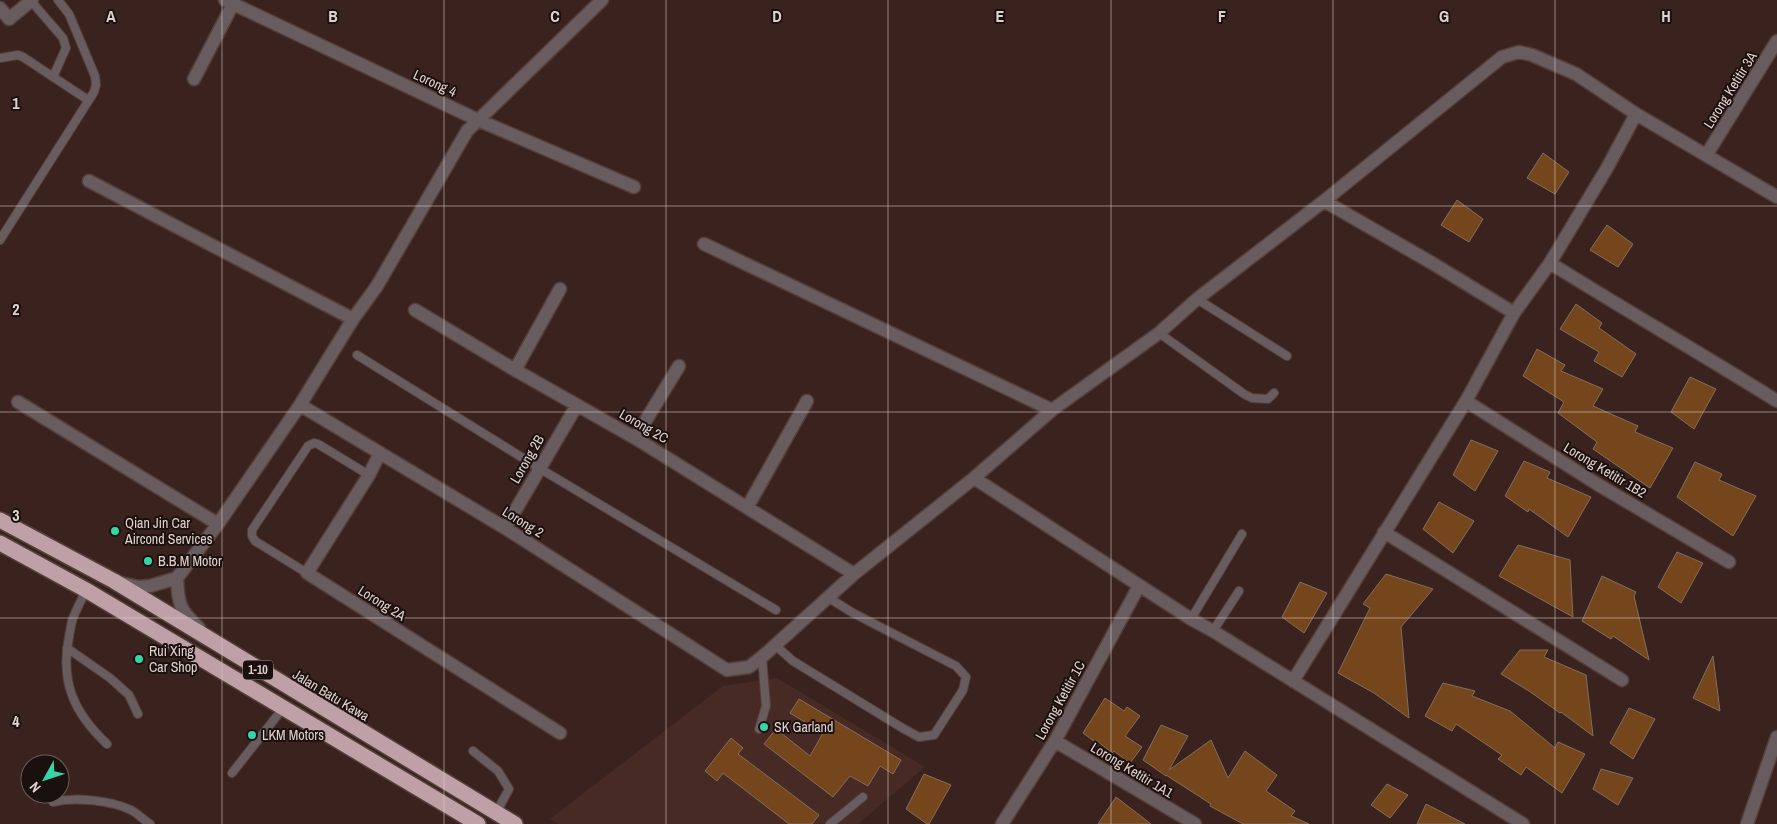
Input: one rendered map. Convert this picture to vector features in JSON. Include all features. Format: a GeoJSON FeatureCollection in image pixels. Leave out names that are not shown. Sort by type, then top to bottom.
{"type":"FeatureCollection","features":[{"type":"Feature","properties":{"kind":"highway","name":"Jalan Batu Kawa"},"geometry":{"type":"LineString","coordinates":[[0,520],[114,581],[514,824]]}},
{"type":"Feature","properties":{"kind":"highway","name":"1-10"},"geometry":{"type":"LineString","coordinates":[[0,543],[86,590],[478,824]]}},
{"type":"Feature","properties":{"kind":"street"},"geometry":{"type":"LineString","coordinates":[[213,642],[183,613],[178,593],[178,578],[218,524],[300,405],[353,319],[377,286],[467,131],[602,0]]}},
{"type":"Feature","properties":{"kind":"street"},"geometry":{"type":"LineString","coordinates":[[0,8],[5,22],[31,1]]}},
{"type":"Feature","properties":{"kind":"street"},"geometry":{"type":"LineString","coordinates":[[194,79],[229,2]]}},
{"type":"Feature","properties":{"kind":"street","name":"Lorong 4"},"geometry":{"type":"LineString","coordinates":[[229,2],[478,120],[634,187]]}},
{"type":"Feature","properties":{"kind":"street","name":"Lorong Ketitir 3A"},"geometry":{"type":"LineString","coordinates":[[1707,154],[1777,41]]}},
{"type":"Feature","properties":{"kind":"street"},"geometry":{"type":"LineString","coordinates":[[762,657],[854,574],[974,478],[1052,410],[1159,333],[1197,299],[1324,201],[1502,57],[1519,52],[1532,55],[1576,74],[1636,114],[1777,196]]}},
{"type":"Feature","properties":{"kind":"street"},"geometry":{"type":"LineString","coordinates":[[1293,681],[1466,401],[1514,313],[1550,263],[1607,168],[1636,114]]}},
{"type":"Feature","properties":{"kind":"street"},"geometry":{"type":"LineString","coordinates":[[89,182],[353,319]]}},
{"type":"Feature","properties":{"kind":"street"},"geometry":{"type":"LineString","coordinates":[[1324,201],[1514,313]]}},
{"type":"Feature","properties":{"kind":"street"},"geometry":{"type":"LineString","coordinates":[[704,244],[1052,410]]}},
{"type":"Feature","properties":{"kind":"street"},"geometry":{"type":"LineString","coordinates":[[1550,263],[1777,401]]}},
{"type":"Feature","properties":{"kind":"street"},"geometry":{"type":"LineString","coordinates":[[515,370],[560,289]]}},
{"type":"Feature","properties":{"kind":"street","name":"Lorong 2C"},"geometry":{"type":"LineString","coordinates":[[415,310],[515,370],[635,438],[748,506],[854,574]]}},
{"type":"Feature","properties":{"kind":"street"},"geometry":{"type":"LineString","coordinates":[[635,438],[679,366]]}},
{"type":"Feature","properties":{"kind":"street"},"geometry":{"type":"LineString","coordinates":[[748,506],[807,401]]}},
{"type":"Feature","properties":{"kind":"street","name":"Lorong Ketitir 1B2"},"geometry":{"type":"LineString","coordinates":[[1466,401],[1597,484],[1729,562]]}},
{"type":"Feature","properties":{"kind":"street"},"geometry":{"type":"LineString","coordinates":[[18,402],[218,524]]}},
{"type":"Feature","properties":{"kind":"street","name":"Lorong 2"},"geometry":{"type":"LineString","coordinates":[[300,405],[505,528],[727,670],[749,667],[762,657]]}},
{"type":"Feature","properties":{"kind":"street","name":"Lorong 2B"},"geometry":{"type":"LineString","coordinates":[[505,528],[577,405]]}},
{"type":"Feature","properties":{"kind":"street"},"geometry":{"type":"LineString","coordinates":[[307,573],[380,453]]}},
{"type":"Feature","properties":{"kind":"street"},"geometry":{"type":"LineString","coordinates":[[974,478],[1191,619],[1523,824]]}},
{"type":"Feature","properties":{"kind":"street"},"geometry":{"type":"LineString","coordinates":[[1384,532],[1622,680]]}},
{"type":"Feature","properties":{"kind":"street","name":"Lorong 2A"},"geometry":{"type":"LineString","coordinates":[[307,573],[560,733]]}},
{"type":"Feature","properties":{"kind":"street"},"geometry":{"type":"LineString","coordinates":[[114,581],[139,587],[178,578]]}},
{"type":"Feature","properties":{"kind":"street","name":"Lorong Ketitir 1C"},"geometry":{"type":"LineString","coordinates":[[1002,824],[1055,741],[1139,586]]}},
{"type":"Feature","properties":{"kind":"street"},"geometry":{"type":"LineString","coordinates":[[1747,824],[1777,737]]}},
{"type":"Feature","properties":{"kind":"street","name":"Lorong Ketitir 1A1"},"geometry":{"type":"LineString","coordinates":[[1055,741],[1194,824]]}},
{"type":"Feature","properties":{"kind":"lane"},"geometry":{"type":"LineString","coordinates":[[0,240],[96,85],[95,76],[69,14],[58,0]]}},
{"type":"Feature","properties":{"kind":"lane"},"geometry":{"type":"LineString","coordinates":[[31,1],[63,38],[66,48],[53,77]]}},
{"type":"Feature","properties":{"kind":"lane"},"geometry":{"type":"LineString","coordinates":[[0,58],[18,55],[23,57],[88,100]]}},
{"type":"Feature","properties":{"kind":"lane"},"geometry":{"type":"LineString","coordinates":[[1197,299],[1286,356]]}},
{"type":"Feature","properties":{"kind":"lane"},"geometry":{"type":"LineString","coordinates":[[1159,333],[1244,394],[1252,398],[1268,399],[1274,393]]}},
{"type":"Feature","properties":{"kind":"lane"},"geometry":{"type":"LineString","coordinates":[[358,355],[539,468],[776,610]]}},
{"type":"Feature","properties":{"kind":"lane"},"geometry":{"type":"LineString","coordinates":[[307,573],[255,541],[252,536],[252,530],[308,446],[314,443],[368,474]]}},
{"type":"Feature","properties":{"kind":"lane"},"geometry":{"type":"LineString","coordinates":[[1191,619],[1242,534]]}},
{"type":"Feature","properties":{"kind":"lane"},"geometry":{"type":"LineString","coordinates":[[86,590],[73,619],[67,648],[66,678],[76,706],[91,729],[106,744]]}},
{"type":"Feature","properties":{"kind":"lane"},"geometry":{"type":"LineString","coordinates":[[1213,631],[1239,591]]}},
{"type":"Feature","properties":{"kind":"lane"},"geometry":{"type":"LineString","coordinates":[[776,646],[793,661],[904,729],[919,737],[934,735],[964,690],[966,677],[956,666],[853,613],[828,598]]}},
{"type":"Feature","properties":{"kind":"lane"},"geometry":{"type":"LineString","coordinates":[[67,648],[110,678],[129,695],[138,714]]}},
{"type":"Feature","properties":{"kind":"lane"},"geometry":{"type":"LineString","coordinates":[[760,729],[766,706],[762,657]]}},
{"type":"Feature","properties":{"kind":"lane"},"geometry":{"type":"LineString","coordinates":[[232,773],[284,707]]}},
{"type":"Feature","properties":{"kind":"lane"},"geometry":{"type":"LineString","coordinates":[[473,751],[498,771],[510,789],[496,814]]}},
{"type":"Feature","properties":{"kind":"lane"},"geometry":{"type":"LineString","coordinates":[[830,824],[863,797]]}},
{"type":"Feature","properties":{"kind":"lane"},"geometry":{"type":"LineString","coordinates":[[70,800],[101,802],[131,810],[150,824]]}},
{"type":"Feature","properties":{"kind":"shaded area","name":"SK Garland"},"geometry":{"type":"Polygon","coordinates":[[[777,678],[925,767],[858,824],[558,824],[550,819],[723,686],[777,678]]]}},
{"type":"Feature","properties":{"kind":"building"},"geometry":{"type":"Polygon","coordinates":[[[1543,153],[1569,172],[1555,194],[1527,178],[1543,153]]]}},
{"type":"Feature","properties":{"kind":"building"},"geometry":{"type":"Polygon","coordinates":[[[1457,200],[1483,219],[1469,242],[1441,225],[1457,200]]]}},
{"type":"Feature","properties":{"kind":"building"},"geometry":{"type":"Polygon","coordinates":[[[1607,225],[1633,244],[1618,267],[1590,250],[1607,225]]]}},
{"type":"Feature","properties":{"kind":"building"},"geometry":{"type":"Polygon","coordinates":[[[1576,304],[1602,323],[1599,328],[1636,354],[1622,377],[1594,361],[1599,352],[1560,329],[1576,304]]]}},
{"type":"Feature","properties":{"kind":"building"},"geometry":{"type":"Polygon","coordinates":[[[1537,349],[1565,365],[1561,371],[1603,389],[1593,406],[1638,426],[1635,432],[1673,448],[1650,488],[1593,449],[1597,442],[1558,413],[1564,402],[1523,376],[1537,349]]]}},
{"type":"Feature","properties":{"kind":"building"},"geometry":{"type":"Polygon","coordinates":[[[1690,377],[1716,389],[1694,429],[1671,412],[1690,377]]]}},
{"type":"Feature","properties":{"kind":"building"},"geometry":{"type":"Polygon","coordinates":[[[1471,440],[1498,451],[1475,491],[1453,475],[1471,440]]]}},
{"type":"Feature","properties":{"kind":"building"},"geometry":{"type":"Polygon","coordinates":[[[1524,461],[1550,472],[1547,478],[1591,497],[1568,537],[1529,509],[1528,512],[1505,496],[1524,461]]]}},
{"type":"Feature","properties":{"kind":"building"},"geometry":{"type":"Polygon","coordinates":[[[1695,462],[1722,474],[1719,480],[1756,496],[1733,536],[1677,497],[1695,462]]]}},
{"type":"Feature","properties":{"kind":"building"},"geometry":{"type":"Polygon","coordinates":[[[1439,502],[1474,521],[1453,553],[1423,529],[1439,502]]]}},
{"type":"Feature","properties":{"kind":"building"},"geometry":{"type":"Polygon","coordinates":[[[1518,545],[1570,560],[1573,617],[1499,576],[1518,545]]]}},
{"type":"Feature","properties":{"kind":"building"},"geometry":{"type":"Polygon","coordinates":[[[1677,552],[1703,563],[1681,603],[1658,587],[1677,552]]]}},
{"type":"Feature","properties":{"kind":"building"},"geometry":{"type":"Polygon","coordinates":[[[1386,574],[1433,589],[1401,627],[1409,718],[1374,693],[1338,673],[1370,608],[1363,604],[1386,574]]]}},
{"type":"Feature","properties":{"kind":"building"},"geometry":{"type":"Polygon","coordinates":[[[1602,576],[1636,592],[1634,596],[1649,660],[1613,636],[1611,639],[1582,621],[1602,576]]]}},
{"type":"Feature","properties":{"kind":"building"},"geometry":{"type":"Polygon","coordinates":[[[1300,582],[1327,593],[1304,633],[1282,617],[1300,582]]]}},
{"type":"Feature","properties":{"kind":"building"},"geometry":{"type":"Polygon","coordinates":[[[1520,650],[1548,650],[1544,657],[1586,675],[1593,736],[1561,712],[1501,674],[1520,650]]]}},
{"type":"Feature","properties":{"kind":"building"},"geometry":{"type":"Polygon","coordinates":[[[1713,656],[1720,711],[1693,698],[1713,656]]]}},
{"type":"Feature","properties":{"kind":"building"},"geometry":{"type":"Polygon","coordinates":[[[1443,683],[1475,691],[1472,696],[1510,711],[1555,748],[1558,742],[1585,754],[1562,793],[1526,767],[1521,775],[1498,759],[1502,755],[1456,724],[1452,731],[1425,716],[1443,683]]]}},
{"type":"Feature","properties":{"kind":"building"},"geometry":{"type":"Polygon","coordinates":[[[1105,698],[1124,711],[1127,707],[1140,716],[1125,736],[1142,747],[1130,763],[1114,751],[1112,753],[1096,740],[1095,742],[1083,733],[1105,698]]]}},
{"type":"Feature","properties":{"kind":"building"},"geometry":{"type":"Polygon","coordinates":[[[799,699],[901,760],[893,774],[880,766],[868,786],[850,776],[833,797],[764,744],[776,729],[810,756],[823,733],[790,713],[799,699]]]}},
{"type":"Feature","properties":{"kind":"building"},"geometry":{"type":"Polygon","coordinates":[[[1629,708],[1655,719],[1633,759],[1610,743],[1629,708]]]}},
{"type":"Feature","properties":{"kind":"building"},"geometry":{"type":"Polygon","coordinates":[[[1161,725],[1188,736],[1169,770],[1211,740],[1228,778],[1245,751],[1277,775],[1266,791],[1295,811],[1291,816],[1309,824],[1243,824],[1210,806],[1211,804],[1143,760],[1161,725]]]}},
{"type":"Feature","properties":{"kind":"building"},"geometry":{"type":"Polygon","coordinates":[[[731,738],[743,748],[738,754],[819,815],[812,824],[789,824],[723,773],[717,781],[705,771],[731,738]]]}},
{"type":"Feature","properties":{"kind":"building"},"geometry":{"type":"Polygon","coordinates":[[[1601,769],[1633,778],[1618,805],[1593,789],[1601,769]]]}},
{"type":"Feature","properties":{"kind":"building"},"geometry":{"type":"Polygon","coordinates":[[[924,774],[951,785],[929,824],[906,809],[924,774]]]}},
{"type":"Feature","properties":{"kind":"building"},"geometry":{"type":"Polygon","coordinates":[[[1387,784],[1408,795],[1390,818],[1371,805],[1387,784]]]}},
{"type":"Feature","properties":{"kind":"building"},"geometry":{"type":"Polygon","coordinates":[[[1116,797],[1151,824],[1098,824],[1116,797]]]}},
{"type":"Feature","properties":{"kind":"building"},"geometry":{"type":"Polygon","coordinates":[[[1426,804],[1465,824],[1417,824],[1426,804]]]}},
{"type":"Feature","properties":{"kind":"place","name":"Qian Jin Car Aircond Services"},"geometry":{"type":"Point","coordinates":[115,531]}},
{"type":"Feature","properties":{"kind":"place","name":"B.B.M Motor"},"geometry":{"type":"Point","coordinates":[148,561]}},
{"type":"Feature","properties":{"kind":"place","name":"Rui Xing Car Shop"},"geometry":{"type":"Point","coordinates":[139,659]}},
{"type":"Feature","properties":{"kind":"place","name":"SK Garland"},"geometry":{"type":"Point","coordinates":[764,727]}},
{"type":"Feature","properties":{"kind":"place","name":"LKM Motors"},"geometry":{"type":"Point","coordinates":[252,735]}}]}
